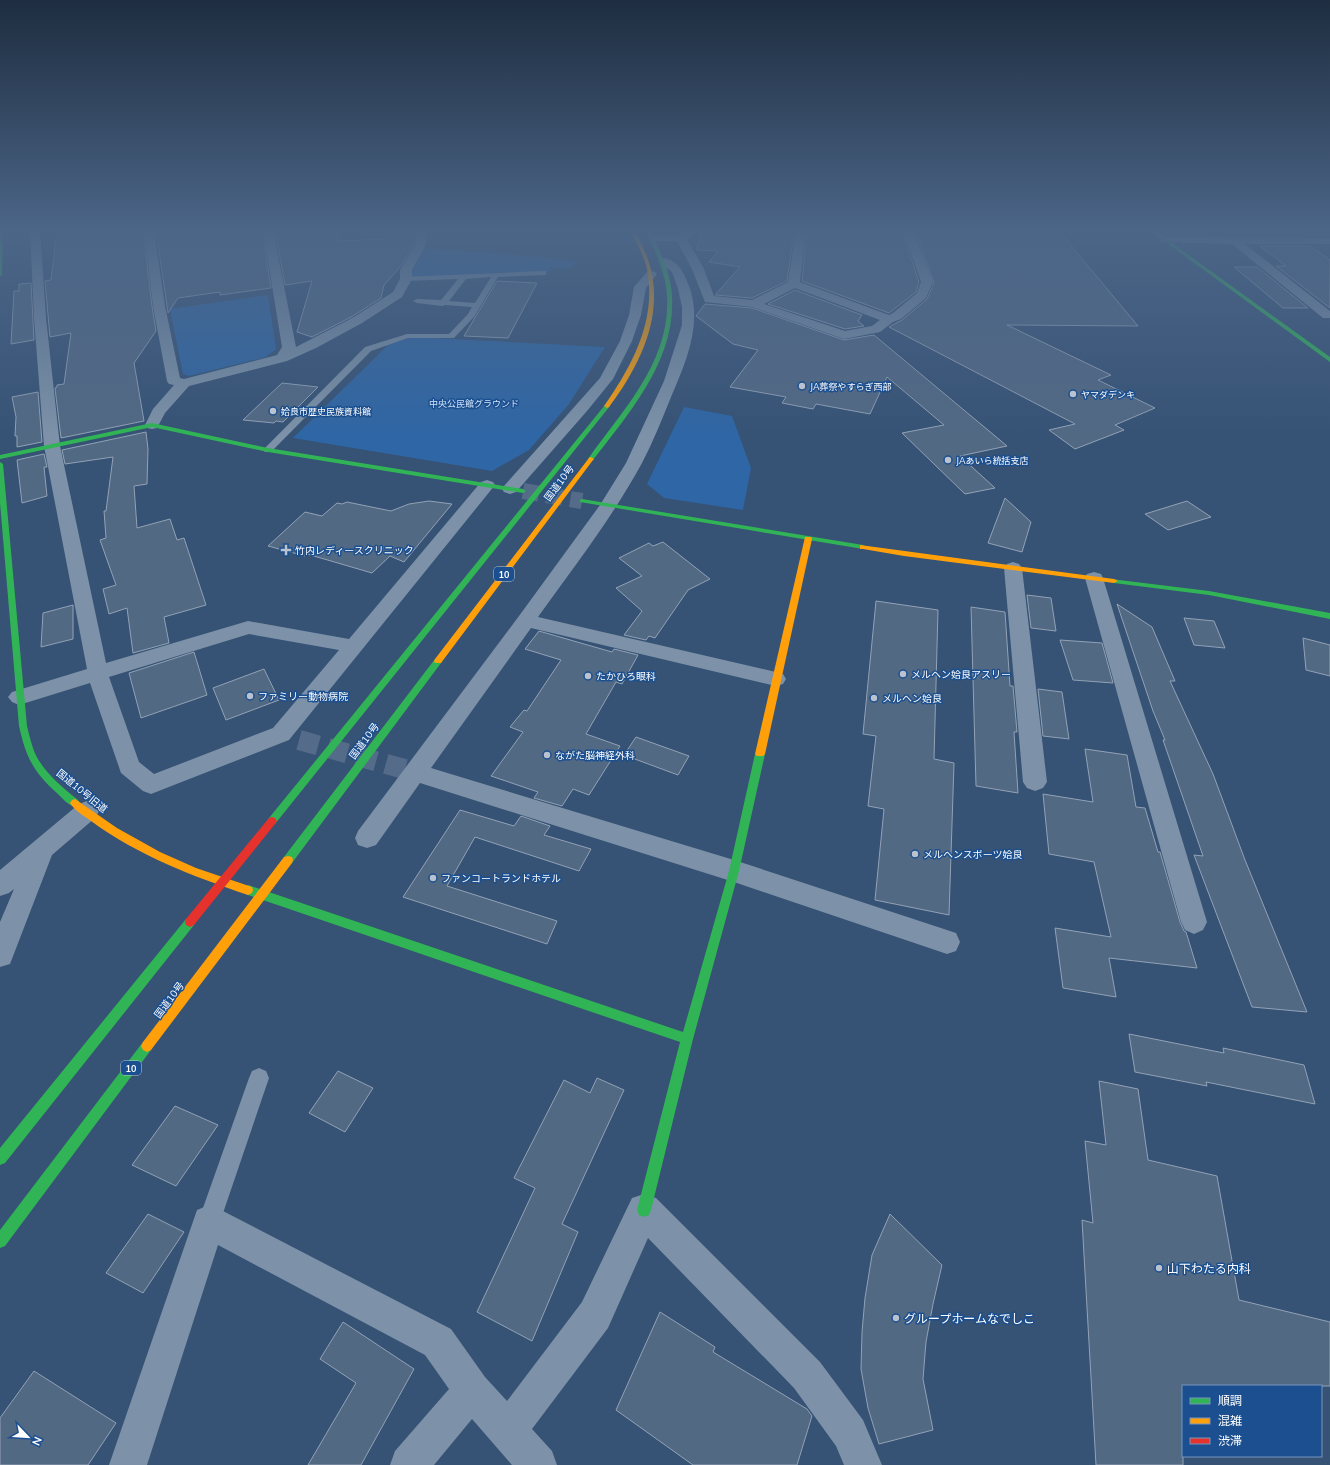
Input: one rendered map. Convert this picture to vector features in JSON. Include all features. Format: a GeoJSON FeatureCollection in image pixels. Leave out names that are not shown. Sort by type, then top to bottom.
{"type":"FeatureCollection","features":[{"type":"Feature","properties":{"kind":"main road","name":"国道10号"},"geometry":{"type":"LineString","coordinates":[[0,1158],[613,398],[629,374],[650,324],[652,298]]}},
{"type":"Feature","properties":{"kind":"main road","name":"国道10号"},"geometry":{"type":"LineString","coordinates":[[0,1241],[610,435],[654,370],[671,316],[671,298]]}},
{"type":"Feature","properties":{"kind":"main road"},"geometry":{"type":"LineString","coordinates":[[1245,298],[1330,360]]}},
{"type":"Feature","properties":{"kind":"main road"},"geometry":{"type":"LineString","coordinates":[[0,457],[152,425],[268,450],[517,490]]}},
{"type":"Feature","properties":{"kind":"main road","name":"国道10号旧道"},"geometry":{"type":"LineString","coordinates":[[0,464],[22,726],[30,752],[51,782],[87,811],[130,840],[178,865],[224,882],[687,1039]]}},
{"type":"Feature","properties":{"kind":"main road"},"geometry":{"type":"LineString","coordinates":[[582,501],[904,554],[1209,593],[1330,616]]}},
{"type":"Feature","properties":{"kind":"main road"},"geometry":{"type":"LineString","coordinates":[[644,1210],[687,1039],[734,871],[808,539]]}},
{"type":"Feature","properties":{"kind":"street"},"geometry":{"type":"LineString","coordinates":[[39,298],[52,446],[98,674],[129,767],[150,785],[290,737],[353,646],[486,485]]}},
{"type":"Feature","properties":{"kind":"street"},"geometry":{"type":"LineString","coordinates":[[158,298],[174,381],[184,383],[282,358],[311,345],[358,320],[392,298]]}},
{"type":"Feature","properties":{"kind":"street"},"geometry":{"type":"LineString","coordinates":[[280,298],[289,347],[282,358]]}},
{"type":"Feature","properties":{"kind":"street"},"geometry":{"type":"LineString","coordinates":[[517,490],[606,379],[626,341],[635,315],[638,298]]}},
{"type":"Feature","properties":{"kind":"street"},"geometry":{"type":"LineString","coordinates":[[367,838],[608,506],[646,439],[674,374],[682,352],[688,325],[688,308],[686,298]]}},
{"type":"Feature","properties":{"kind":"street"},"geometry":{"type":"LineString","coordinates":[[709,298],[754,304],[844,335],[876,329],[889,319],[897,316],[918,298]]}},
{"type":"Feature","properties":{"kind":"street"},"geometry":{"type":"LineString","coordinates":[[754,304],[765,298]]}},
{"type":"Feature","properties":{"kind":"street"},"geometry":{"type":"LineString","coordinates":[[833,298],[889,319]]}},
{"type":"Feature","properties":{"kind":"street"},"geometry":{"type":"LineString","coordinates":[[1306,298],[1327,315]]}},
{"type":"Feature","properties":{"kind":"street"},"geometry":{"type":"LineString","coordinates":[[152,425],[158,412],[184,383]]}},
{"type":"Feature","properties":{"kind":"street"},"geometry":{"type":"LineString","coordinates":[[1013,568],[1035,782]]}},
{"type":"Feature","properties":{"kind":"street"},"geometry":{"type":"LineString","coordinates":[[1094,578],[1194,922]]}},
{"type":"Feature","properties":{"kind":"street"},"geometry":{"type":"LineString","coordinates":[[526,621],[776,679]]}},
{"type":"Feature","properties":{"kind":"street"},"geometry":{"type":"LineString","coordinates":[[19,697],[248,627],[353,646]]}},
{"type":"Feature","properties":{"kind":"street"},"geometry":{"type":"LineString","coordinates":[[415,772],[734,871],[947,942]]}},
{"type":"Feature","properties":{"kind":"street"},"geometry":{"type":"LineString","coordinates":[[0,885],[87,811]]}},
{"type":"Feature","properties":{"kind":"street"},"geometry":{"type":"LineString","coordinates":[[0,955],[42,849]]}},
{"type":"Feature","properties":{"kind":"street"},"geometry":{"type":"LineString","coordinates":[[507,1431],[595,1315],[644,1210],[807,1375],[850,1434],[863,1465]]}},
{"type":"Feature","properties":{"kind":"street"},"geometry":{"type":"LineString","coordinates":[[128,1465],[209,1222],[438,1342],[472,1390],[538,1465]]}},
{"type":"Feature","properties":{"kind":"street"},"geometry":{"type":"LineString","coordinates":[[409,1465],[472,1390]]}},
{"type":"Feature","properties":{"kind":"lane"},"geometry":{"type":"LineString","coordinates":[[442,304],[446,298]]}},
{"type":"Feature","properties":{"kind":"lane"},"geometry":{"type":"LineString","coordinates":[[268,450],[368,349],[407,336],[451,336],[471,315],[482,298]]}},
{"type":"Feature","properties":{"kind":"lane"},"geometry":{"type":"LineString","coordinates":[[417,301],[442,304],[478,305]]}},
{"type":"Feature","properties":{"kind":"lane"},"geometry":{"type":"LineString","coordinates":[[209,1222],[259,1078]]}},
{"type":"Feature","properties":{"kind":"green space"},"geometry":{"type":"Polygon","coordinates":[[[244,298],[268,298],[276,349],[266,357],[189,376],[183,374],[170,309],[244,298]]]}},
{"type":"Feature","properties":{"kind":"green space","name":"中央公民館グラウンド"},"geometry":{"type":"Polygon","coordinates":[[[412,337],[605,347],[569,404],[529,450],[492,471],[293,438],[388,345],[412,337]]]}},
{"type":"Feature","properties":{"kind":"green space"},"geometry":{"type":"Polygon","coordinates":[[[684,407],[732,416],[751,468],[743,510],[664,498],[647,484],[684,407]]]}},
{"type":"Feature","properties":{"kind":"building"},"geometry":{"type":"Polygon","coordinates":[[[14,298],[32,298],[34,340],[11,344],[14,298]]]}},
{"type":"Feature","properties":{"kind":"building"},"geometry":{"type":"Polygon","coordinates":[[[47,298],[151,298],[156,331],[134,363],[144,421],[61,438],[55,388],[57,385],[64,384],[71,333],[50,337],[47,298]]]}},
{"type":"Feature","properties":{"kind":"building"},"geometry":{"type":"Polygon","coordinates":[[[166,298],[178,298],[168,313],[166,298]]]}},
{"type":"Feature","properties":{"kind":"building"},"geometry":{"type":"Polygon","coordinates":[[[307,298],[380,298],[353,316],[312,337],[297,332],[307,298]]]}},
{"type":"Feature","properties":{"kind":"building"},"geometry":{"type":"Polygon","coordinates":[[[487,298],[529,298],[508,338],[464,336],[487,298]]]}},
{"type":"Feature","properties":{"kind":"building"},"geometry":{"type":"Polygon","coordinates":[[[779,298],[817,298],[862,315],[858,321],[864,326],[845,329],[768,304],[779,298]]]}},
{"type":"Feature","properties":{"kind":"building"},"geometry":{"type":"Polygon","coordinates":[[[849,298],[908,298],[889,313],[849,298]]]}},
{"type":"Feature","properties":{"kind":"building"},"geometry":{"type":"Polygon","coordinates":[[[1115,298],[1138,326],[1007,325],[1111,375],[1098,380],[1155,408],[1115,425],[1124,430],[1075,449],[1049,430],[1075,424],[889,327],[902,320],[927,299],[1115,298]]]}},
{"type":"Feature","properties":{"kind":"building"},"geometry":{"type":"Polygon","coordinates":[[[1271,298],[1296,298],[1308,308],[1283,308],[1271,298]]]}},
{"type":"Feature","properties":{"kind":"building"},"geometry":{"type":"Polygon","coordinates":[[[1318,298],[1330,298],[1330,308],[1318,298]]]}},
{"type":"Feature","properties":{"kind":"building"},"geometry":{"type":"Polygon","coordinates":[[[705,304],[752,308],[844,340],[874,335],[1007,446],[960,456],[995,488],[965,494],[902,433],[944,425],[887,377],[870,414],[816,404],[813,409],[782,403],[786,397],[730,387],[758,350],[733,344],[696,316],[705,304]]]}},
{"type":"Feature","properties":{"kind":"building","name":"姶良市歴史民族資料館"},"geometry":{"type":"Polygon","coordinates":[[[282,383],[318,387],[283,422],[276,421],[274,423],[243,420],[282,383]]]}},
{"type":"Feature","properties":{"kind":"building"},"geometry":{"type":"Polygon","coordinates":[[[38,392],[42,442],[17,447],[17,436],[15,436],[16,417],[12,397],[38,392]]]}},
{"type":"Feature","properties":{"kind":"building"},"geometry":{"type":"Polygon","coordinates":[[[146,432],[148,449],[147,484],[134,486],[137,528],[170,519],[177,540],[184,538],[206,605],[164,617],[169,643],[133,653],[127,608],[109,614],[103,589],[116,585],[100,540],[106,538],[104,511],[106,511],[113,457],[65,464],[62,450],[146,432]]]}},
{"type":"Feature","properties":{"kind":"building"},"geometry":{"type":"Polygon","coordinates":[[[44,454],[47,467],[44,467],[47,496],[22,503],[17,460],[44,454]]]}},
{"type":"Feature","properties":{"kind":"building"},"geometry":{"type":"Polygon","coordinates":[[[1005,498],[1031,522],[1022,552],[988,543],[1005,498]]]}},
{"type":"Feature","properties":{"kind":"building","name":"竹内レディースクリニック"},"geometry":{"type":"Polygon","coordinates":[[[429,501],[452,504],[404,562],[390,556],[372,573],[307,554],[305,556],[268,546],[305,512],[322,516],[337,503],[342,504],[347,502],[391,511],[409,504],[429,501]]]}},
{"type":"Feature","properties":{"kind":"building"},"geometry":{"type":"Polygon","coordinates":[[[1187,501],[1211,517],[1168,530],[1145,514],[1187,501]]]}},
{"type":"Feature","properties":{"kind":"building"},"geometry":{"type":"Polygon","coordinates":[[[663,542],[710,579],[688,590],[655,638],[649,636],[646,640],[624,635],[642,611],[616,588],[642,576],[619,558],[649,543],[653,546],[663,542]]]}},
{"type":"Feature","properties":{"kind":"building"},"geometry":{"type":"Polygon","coordinates":[[[1027,595],[1051,598],[1056,631],[1031,628],[1027,595]]]}},
{"type":"Feature","properties":{"kind":"building"},"geometry":{"type":"Polygon","coordinates":[[[876,601],[938,610],[934,759],[954,763],[949,915],[875,900],[884,809],[868,806],[876,736],[863,734],[876,601]]]}},
{"type":"Feature","properties":{"kind":"building"},"geometry":{"type":"Polygon","coordinates":[[[1117,604],[1152,627],[1175,681],[1170,681],[1213,774],[1245,860],[1307,1012],[1252,1007],[1194,855],[1203,856],[1163,740],[1165,740],[1153,711],[1117,604]]]}},
{"type":"Feature","properties":{"kind":"building"},"geometry":{"type":"Polygon","coordinates":[[[73,605],[73,639],[41,647],[43,613],[73,605]]]}},
{"type":"Feature","properties":{"kind":"building"},"geometry":{"type":"Polygon","coordinates":[[[971,607],[1005,612],[1010,686],[1013,686],[1017,732],[1014,732],[1018,793],[976,786],[971,607]]]}},
{"type":"Feature","properties":{"kind":"building"},"geometry":{"type":"Polygon","coordinates":[[[1184,618],[1214,621],[1225,648],[1194,645],[1184,618]]]}},
{"type":"Feature","properties":{"kind":"building"},"geometry":{"type":"Polygon","coordinates":[[[539,631],[612,652],[614,649],[638,655],[622,684],[616,682],[586,734],[620,746],[589,795],[573,789],[562,806],[534,798],[538,792],[491,776],[523,732],[510,727],[524,710],[527,711],[561,660],[525,649],[539,631]]]}},
{"type":"Feature","properties":{"kind":"building"},"geometry":{"type":"Polygon","coordinates":[[[1303,638],[1330,645],[1330,676],[1306,670],[1303,638]]]}},
{"type":"Feature","properties":{"kind":"building"},"geometry":{"type":"Polygon","coordinates":[[[1060,640],[1102,643],[1113,683],[1073,680],[1060,640]]]}},
{"type":"Feature","properties":{"kind":"building"},"geometry":{"type":"Polygon","coordinates":[[[194,652],[207,695],[141,718],[129,673],[194,652]]]}},
{"type":"Feature","properties":{"kind":"building","name":"ファミリー動物病院"},"geometry":{"type":"Polygon","coordinates":[[[264,669],[279,700],[226,720],[213,688],[264,669]]]}},
{"type":"Feature","properties":{"kind":"building"},"geometry":{"type":"Polygon","coordinates":[[[1038,689],[1062,692],[1069,739],[1043,736],[1038,689]]]}},
{"type":"Feature","properties":{"kind":"building"},"geometry":{"type":"Polygon","coordinates":[[[636,737],[689,756],[678,775],[624,755],[636,737]]]}},
{"type":"Feature","properties":{"kind":"building"},"geometry":{"type":"Polygon","coordinates":[[[1085,749],[1127,755],[1136,807],[1145,808],[1158,852],[1160,852],[1180,922],[1184,931],[1186,932],[1197,968],[1109,958],[1116,997],[1063,988],[1055,928],[1111,937],[1094,862],[1049,854],[1043,794],[1093,802],[1085,749]]]}},
{"type":"Feature","properties":{"kind":"building","name":"ファンコートランドホテル"},"geometry":{"type":"Polygon","coordinates":[[[460,810],[514,826],[521,816],[550,826],[544,835],[591,849],[579,871],[475,837],[447,886],[557,921],[547,944],[403,897],[460,810]]]}},
{"type":"Feature","properties":{"kind":"building"},"geometry":{"type":"Polygon","coordinates":[[[1129,1034],[1224,1053],[1223,1048],[1304,1065],[1315,1104],[1206,1082],[1207,1086],[1135,1072],[1129,1034]]]}},
{"type":"Feature","properties":{"kind":"building"},"geometry":{"type":"Polygon","coordinates":[[[338,1071],[373,1088],[345,1132],[309,1113],[338,1071]]]}},
{"type":"Feature","properties":{"kind":"building"},"geometry":{"type":"Polygon","coordinates":[[[597,1078],[624,1090],[562,1224],[578,1232],[532,1341],[477,1312],[535,1188],[514,1178],[564,1080],[590,1093],[597,1078]]]}},
{"type":"Feature","properties":{"kind":"building","name":"山下わたる内科"},"geometry":{"type":"Polygon","coordinates":[[[1099,1081],[1138,1089],[1148,1160],[1217,1176],[1239,1300],[1330,1322],[1330,1386],[1182,1385],[1183,1465],[1096,1465],[1082,1220],[1093,1223],[1085,1141],[1106,1145],[1099,1081]]]}},
{"type":"Feature","properties":{"kind":"building"},"geometry":{"type":"Polygon","coordinates":[[[175,1106],[218,1125],[176,1186],[132,1165],[175,1106]]]}},
{"type":"Feature","properties":{"kind":"building"},"geometry":{"type":"Polygon","coordinates":[[[148,1214],[184,1232],[143,1293],[106,1273],[148,1214]]]}},
{"type":"Feature","properties":{"kind":"building","name":"グループホームなでしこ"},"geometry":{"type":"Polygon","coordinates":[[[890,1214],[942,1265],[926,1342],[923,1379],[933,1430],[879,1444],[868,1408],[861,1369],[862,1332],[865,1298],[872,1255],[890,1214]]]}},
{"type":"Feature","properties":{"kind":"building"},"geometry":{"type":"Polygon","coordinates":[[[660,1312],[715,1347],[713,1352],[807,1409],[812,1416],[797,1465],[693,1465],[616,1410],[660,1312]]]}},
{"type":"Feature","properties":{"kind":"building"},"geometry":{"type":"Polygon","coordinates":[[[343,1322],[414,1369],[361,1465],[308,1465],[356,1383],[320,1359],[343,1322]]]}},
{"type":"Feature","properties":{"kind":"building"},"geometry":{"type":"Polygon","coordinates":[[[34,1371],[116,1423],[88,1465],[0,1465],[0,1418],[34,1371]]]}},
{"type":"Feature","properties":{"kind":"tunnel"},"geometry":{"type":"LineString","coordinates":[[523,491],[582,501]]}},
{"type":"Feature","properties":{"kind":"tunnel"},"geometry":{"type":"LineString","coordinates":[[299,740],[415,772]]}},
{"type":"Feature","properties":{"kind":"traffic: fast"},"geometry":{"type":"LineString","coordinates":[[591,459],[632,405],[648,379],[661,352],[669,325],[670,298]]}},
{"type":"Feature","properties":{"kind":"traffic: fast"},"geometry":{"type":"LineString","coordinates":[[1245,298],[1330,360]]}},
{"type":"Feature","properties":{"kind":"traffic: fast"},"geometry":{"type":"LineString","coordinates":[[272,821],[607,406]]}},
{"type":"Feature","properties":{"kind":"traffic: fast"},"geometry":{"type":"LineString","coordinates":[[0,457],[152,425],[268,450],[523,491]]}},
{"type":"Feature","properties":{"kind":"traffic: fast"},"geometry":{"type":"LineString","coordinates":[[0,464],[23,726],[29,750],[37,766],[55,786],[75,803]]}},
{"type":"Feature","properties":{"kind":"traffic: fast"},"geometry":{"type":"LineString","coordinates":[[582,501],[863,547]]}},
{"type":"Feature","properties":{"kind":"traffic: fast"},"geometry":{"type":"LineString","coordinates":[[1114,581],[1209,593],[1330,616]]}},
{"type":"Feature","properties":{"kind":"traffic: fast"},"geometry":{"type":"LineString","coordinates":[[288,860],[438,661]]}},
{"type":"Feature","properties":{"kind":"traffic: fast"},"geometry":{"type":"LineString","coordinates":[[644,1210],[687,1039],[734,871],[760,754]]}},
{"type":"Feature","properties":{"kind":"traffic: fast"},"geometry":{"type":"LineString","coordinates":[[248,890],[687,1039]]}},
{"type":"Feature","properties":{"kind":"traffic: fast"},"geometry":{"type":"LineString","coordinates":[[0,1158],[190,922]]}},
{"type":"Feature","properties":{"kind":"traffic: fast"},"geometry":{"type":"LineString","coordinates":[[0,1241],[147,1046]]}},
{"type":"Feature","properties":{"kind":"traffic: slow"},"geometry":{"type":"LineString","coordinates":[[607,406],[627,377],[642,345],[651,310],[652,298]]}},
{"type":"Feature","properties":{"kind":"traffic: slow"},"geometry":{"type":"LineString","coordinates":[[438,661],[591,459]]}},
{"type":"Feature","properties":{"kind":"traffic: slow"},"geometry":{"type":"LineString","coordinates":[[760,754],[808,539]]}},
{"type":"Feature","properties":{"kind":"traffic: slow"},"geometry":{"type":"LineString","coordinates":[[863,547],[904,554],[1114,581]]}},
{"type":"Feature","properties":{"kind":"traffic: slow"},"geometry":{"type":"LineString","coordinates":[[75,803],[127,840],[156,855],[192,871],[248,890]]}},
{"type":"Feature","properties":{"kind":"traffic: slow"},"geometry":{"type":"LineString","coordinates":[[147,1046],[288,860]]}},
{"type":"Feature","properties":{"kind":"traffic: jam"},"geometry":{"type":"LineString","coordinates":[[190,922],[272,821]]}},
{"type":"Feature","properties":{"kind":"place","name":"JA葬祭やすらぎ西部"},"geometry":{"type":"Point","coordinates":[802,386]}},
{"type":"Feature","properties":{"kind":"place","name":"ヤマダデンキ"},"geometry":{"type":"Point","coordinates":[1073,394]}},
{"type":"Feature","properties":{"kind":"place","name":"姶良市歴史民族資料館"},"geometry":{"type":"Point","coordinates":[273,411]}},
{"type":"Feature","properties":{"kind":"place","name":"JAあいら統括支店"},"geometry":{"type":"Point","coordinates":[948,460]}},
{"type":"Feature","properties":{"kind":"place","name":"竹内レディースクリニック"},"geometry":{"type":"Point","coordinates":[286,550]}},
{"type":"Feature","properties":{"kind":"place","name":"メルヘン姶良アスリー"},"geometry":{"type":"Point","coordinates":[903,674]}},
{"type":"Feature","properties":{"kind":"place","name":"たかひろ眼科"},"geometry":{"type":"Point","coordinates":[588,676]}},
{"type":"Feature","properties":{"kind":"place","name":"ファミリー動物病院"},"geometry":{"type":"Point","coordinates":[250,696]}},
{"type":"Feature","properties":{"kind":"place","name":"メルヘン姶良"},"geometry":{"type":"Point","coordinates":[874,698]}},
{"type":"Feature","properties":{"kind":"place","name":"ながた脳神経外科"},"geometry":{"type":"Point","coordinates":[547,755]}},
{"type":"Feature","properties":{"kind":"place","name":"メルヘンスポーツ姶良"},"geometry":{"type":"Point","coordinates":[915,854]}},
{"type":"Feature","properties":{"kind":"place","name":"ファンコートランドホテル"},"geometry":{"type":"Point","coordinates":[433,878]}},
{"type":"Feature","properties":{"kind":"place","name":"山下わたる内科"},"geometry":{"type":"Point","coordinates":[1159,1268]}},
{"type":"Feature","properties":{"kind":"place","name":"グループホームなでしこ"},"geometry":{"type":"Point","coordinates":[896,1318]}}]}
